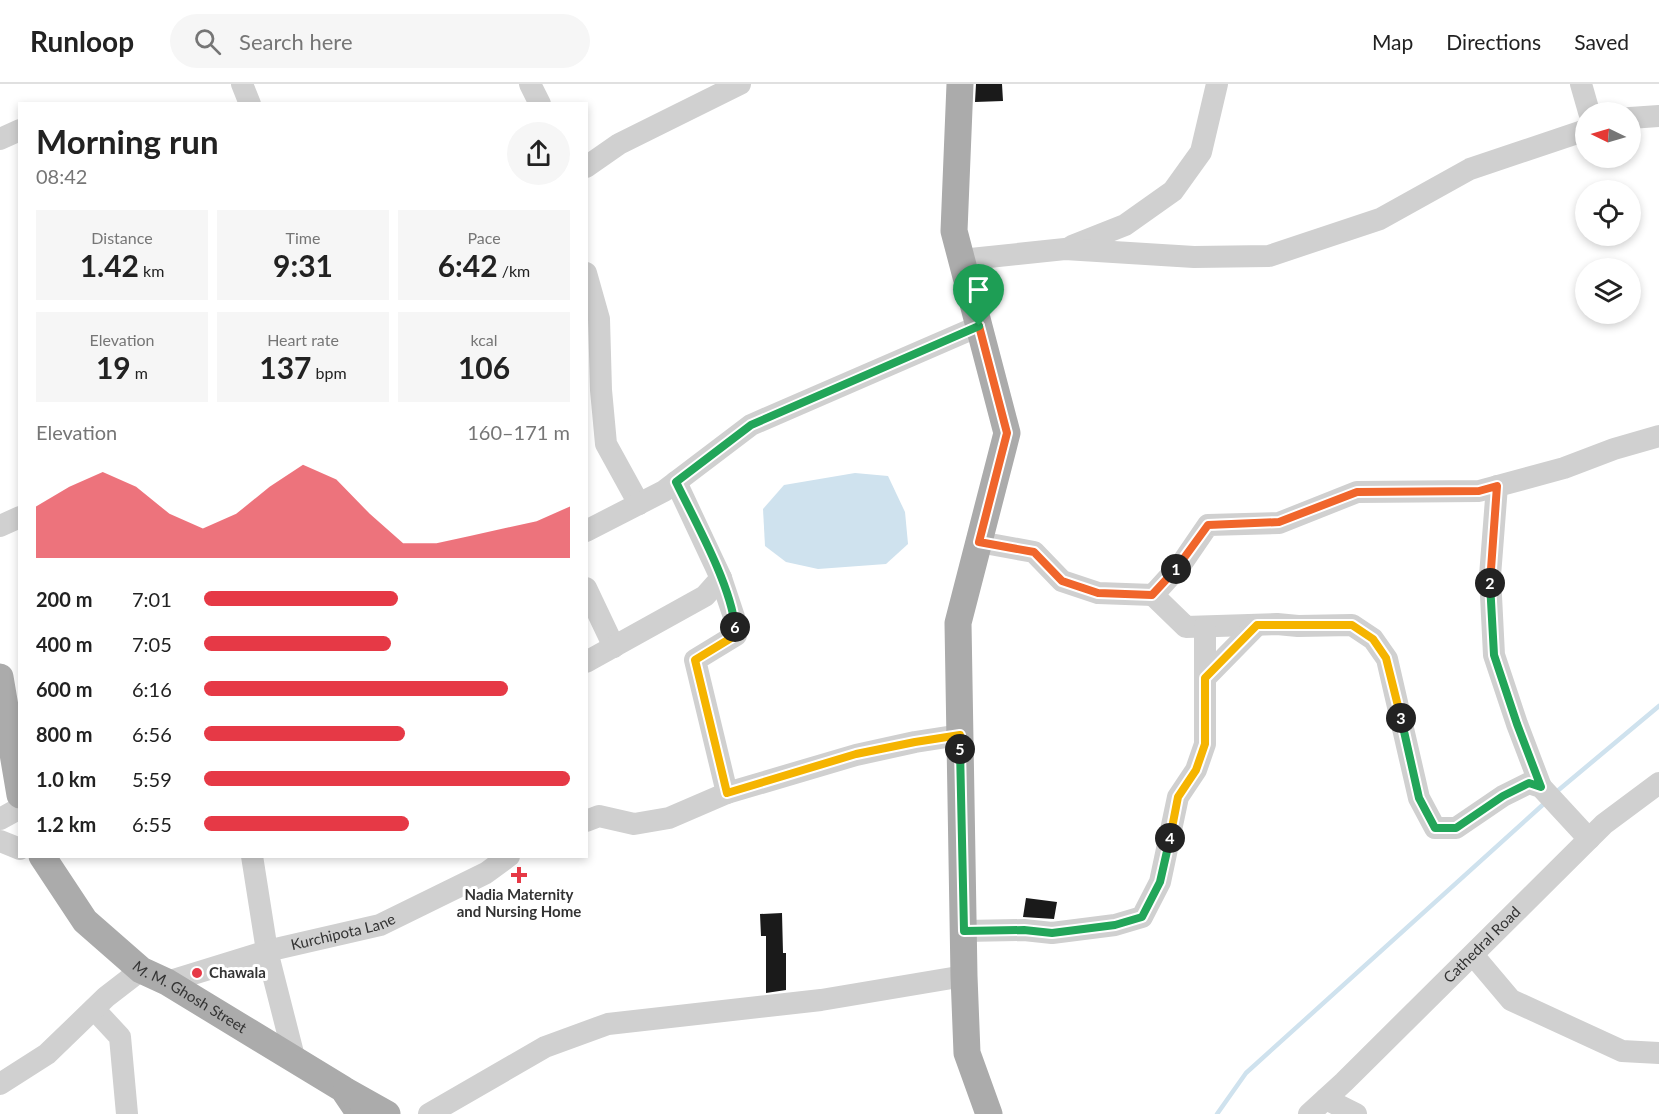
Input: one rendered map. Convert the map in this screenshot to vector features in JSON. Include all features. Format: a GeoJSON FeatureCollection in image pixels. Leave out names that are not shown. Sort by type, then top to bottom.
{"type":"FeatureCollection","features":[{"type":"Feature","properties":{"kind":"main road"},"geometry":{"type":"LineString","coordinates":[[960,84],[954,231],[1007,433],[958,623],[967,1053],[988,1114]]}},
{"type":"Feature","properties":{"kind":"main road"},"geometry":{"type":"LineString","coordinates":[[0,677],[18,786]]}},
{"type":"Feature","properties":{"kind":"main road","name":"M. M. Ghosh Street"},"geometry":{"type":"LineString","coordinates":[[38,858],[85,921],[141,970],[167,982],[343,1089],[360,1114]]}},
{"type":"Feature","properties":{"kind":"main road"},"geometry":{"type":"LineString","coordinates":[[343,1089],[387,1114]]}},
{"type":"Feature","properties":{"kind":"street"},"geometry":{"type":"LineString","coordinates":[[242,84],[249,102]]}},
{"type":"Feature","properties":{"kind":"street"},"geometry":{"type":"LineString","coordinates":[[530,84],[539,102]]}},
{"type":"Feature","properties":{"kind":"street"},"geometry":{"type":"LineString","coordinates":[[588,166],[619,144],[740,84]]}},
{"type":"Feature","properties":{"kind":"street"},"geometry":{"type":"LineString","coordinates":[[1065,249],[1125,225],[1173,191],[1201,152],[1217,84]]}},
{"type":"Feature","properties":{"kind":"street"},"geometry":{"type":"LineString","coordinates":[[1581,84],[1586,102]]}},
{"type":"Feature","properties":{"kind":"street"},"geometry":{"type":"LineString","coordinates":[[1641,117],[1659,116]]}},
{"type":"Feature","properties":{"kind":"street"},"geometry":{"type":"LineString","coordinates":[[0,139],[18,131]]}},
{"type":"Feature","properties":{"kind":"street"},"geometry":{"type":"LineString","coordinates":[[961,260],[1065,249],[1194,257],[1269,256],[1380,219],[1470,169],[1575,134]]}},
{"type":"Feature","properties":{"kind":"street"},"geometry":{"type":"LineString","coordinates":[[588,280],[599,319],[601,390],[606,444],[639,504]]}},
{"type":"Feature","properties":{"kind":"street"},"geometry":{"type":"LineString","coordinates":[[588,530],[664,491],[751,425],[979,326]]}},
{"type":"Feature","properties":{"kind":"street"},"geometry":{"type":"LineString","coordinates":[[1152,595],[1182,563],[1208,525],[1279,522],[1357,492],[1479,491],[1564,468],[1614,449],[1659,436]]}},
{"type":"Feature","properties":{"kind":"street"},"geometry":{"type":"LineString","coordinates":[[676,482],[721,578],[734,616],[736,635],[695,660],[727,793]]}},
{"type":"Feature","properties":{"kind":"street"},"geometry":{"type":"LineString","coordinates":[[1497,486],[1490,576],[1494,655],[1541,787],[1589,839]]}},
{"type":"Feature","properties":{"kind":"street"},"geometry":{"type":"LineString","coordinates":[[0,526],[18,518]]}},
{"type":"Feature","properties":{"kind":"street"},"geometry":{"type":"LineString","coordinates":[[979,542],[1034,552],[1062,581],[1098,593],[1152,595],[1186,627],[1352,625],[1373,639],[1386,658],[1419,798],[1435,828],[1456,828],[1503,796],[1529,783],[1541,787]]}},
{"type":"Feature","properties":{"kind":"street"},"geometry":{"type":"LineString","coordinates":[[588,661],[705,596],[721,578]]}},
{"type":"Feature","properties":{"kind":"street"},"geometry":{"type":"LineString","coordinates":[[588,592],[614,647]]}},
{"type":"Feature","properties":{"kind":"street"},"geometry":{"type":"LineString","coordinates":[[1205,678],[1257,625]]}},
{"type":"Feature","properties":{"kind":"street"},"geometry":{"type":"LineString","coordinates":[[964,931],[1024,930],[1052,933],[1115,925],[1142,917],[1160,882],[1178,797],[1196,770],[1205,744],[1205,627]]}},
{"type":"Feature","properties":{"kind":"street"},"geometry":{"type":"LineString","coordinates":[[588,820],[599,816],[634,824],[669,818],[727,793],[856,754],[960,735]]}},
{"type":"Feature","properties":{"kind":"street","name":"Cathedral Road"},"geometry":{"type":"LineString","coordinates":[[1309,1114],[1604,824],[1659,783]]}},
{"type":"Feature","properties":{"kind":"street"},"geometry":{"type":"LineString","coordinates":[[0,819],[18,809]]}},
{"type":"Feature","properties":{"kind":"street"},"geometry":{"type":"LineString","coordinates":[[0,841],[18,848]]}},
{"type":"Feature","properties":{"kind":"street"},"geometry":{"type":"LineString","coordinates":[[252,858],[267,951],[295,1060]]}},
{"type":"Feature","properties":{"kind":"street","name":"Kurchipota Lane"},"geometry":{"type":"LineString","coordinates":[[167,982],[267,951],[380,925],[486,873],[506,858]]}},
{"type":"Feature","properties":{"kind":"street"},"geometry":{"type":"LineString","coordinates":[[1473,955],[1511,1000],[1622,1051],[1659,1053]]}},
{"type":"Feature","properties":{"kind":"street"},"geometry":{"type":"LineString","coordinates":[[0,1084],[47,1054],[106,996],[141,970]]}},
{"type":"Feature","properties":{"kind":"street"},"geometry":{"type":"LineString","coordinates":[[429,1114],[545,1047],[608,1024],[820,1000],[964,976]]}},
{"type":"Feature","properties":{"kind":"street"},"geometry":{"type":"LineString","coordinates":[[94,1009],[120,1036],[127,1114]]}},
{"type":"Feature","properties":{"kind":"street"},"geometry":{"type":"LineString","coordinates":[[1326,1099],[1356,1114]]}},
{"type":"Feature","properties":{"kind":"water"},"geometry":{"type":"Polygon","coordinates":[[[855,473],[888,476],[905,512],[908,544],[886,564],[818,569],[786,562],[765,546],[763,509],[784,485],[855,473]]]}},
{"type":"Feature","properties":{"kind":"building"},"geometry":{"type":"Polygon","coordinates":[[[976,84],[1002,84],[1003,101],[975,102],[976,84]]]}},
{"type":"Feature","properties":{"kind":"building"},"geometry":{"type":"Polygon","coordinates":[[[1026,898],[1057,902],[1054,919],[1023,917],[1026,898]]]}},
{"type":"Feature","properties":{"kind":"building"},"geometry":{"type":"Polygon","coordinates":[[[782,913],[783,953],[786,953],[786,990],[766,993],[766,936],[761,936],[760,914],[782,913]]]}},
{"type":"Feature","properties":{"kind":"waterway"},"geometry":{"type":"LineString","coordinates":[[1555,793],[1659,706]]}},
{"type":"Feature","properties":{"kind":"waterway"},"geometry":{"type":"LineString","coordinates":[[1217,1114],[1246,1073],[1547,801]]}},
{"type":"Feature","properties":{"kind":"place","name":"Nadia Maternity and Nursing Home"},"geometry":{"type":"Point","coordinates":[519,875]}},
{"type":"Feature","properties":{"kind":"place","name":"Chawala"},"geometry":{"type":"Point","coordinates":[197,973]}},
{"type":"Feature","properties":{"kind":"route"},"geometry":{"type":"LineString","coordinates":[[979,326],[1007,433],[979,542],[1034,552],[1062,581],[1098,593],[1152,595],[1182,563],[1208,525],[1279,522],[1357,492],[1479,491],[1497,486],[1490,576],[1494,655],[1541,787],[1529,783],[1503,796],[1456,828],[1435,828],[1419,798],[1386,658],[1373,639],[1352,625],[1277,624],[1257,625],[1205,678],[1205,744],[1196,770],[1178,797],[1160,882],[1142,917],[1115,925],[1052,933],[1024,930],[964,931],[960,735],[856,754],[727,793],[695,660],[736,635],[734,616],[721,578],[676,482],[751,425],[979,326]]}}]}
